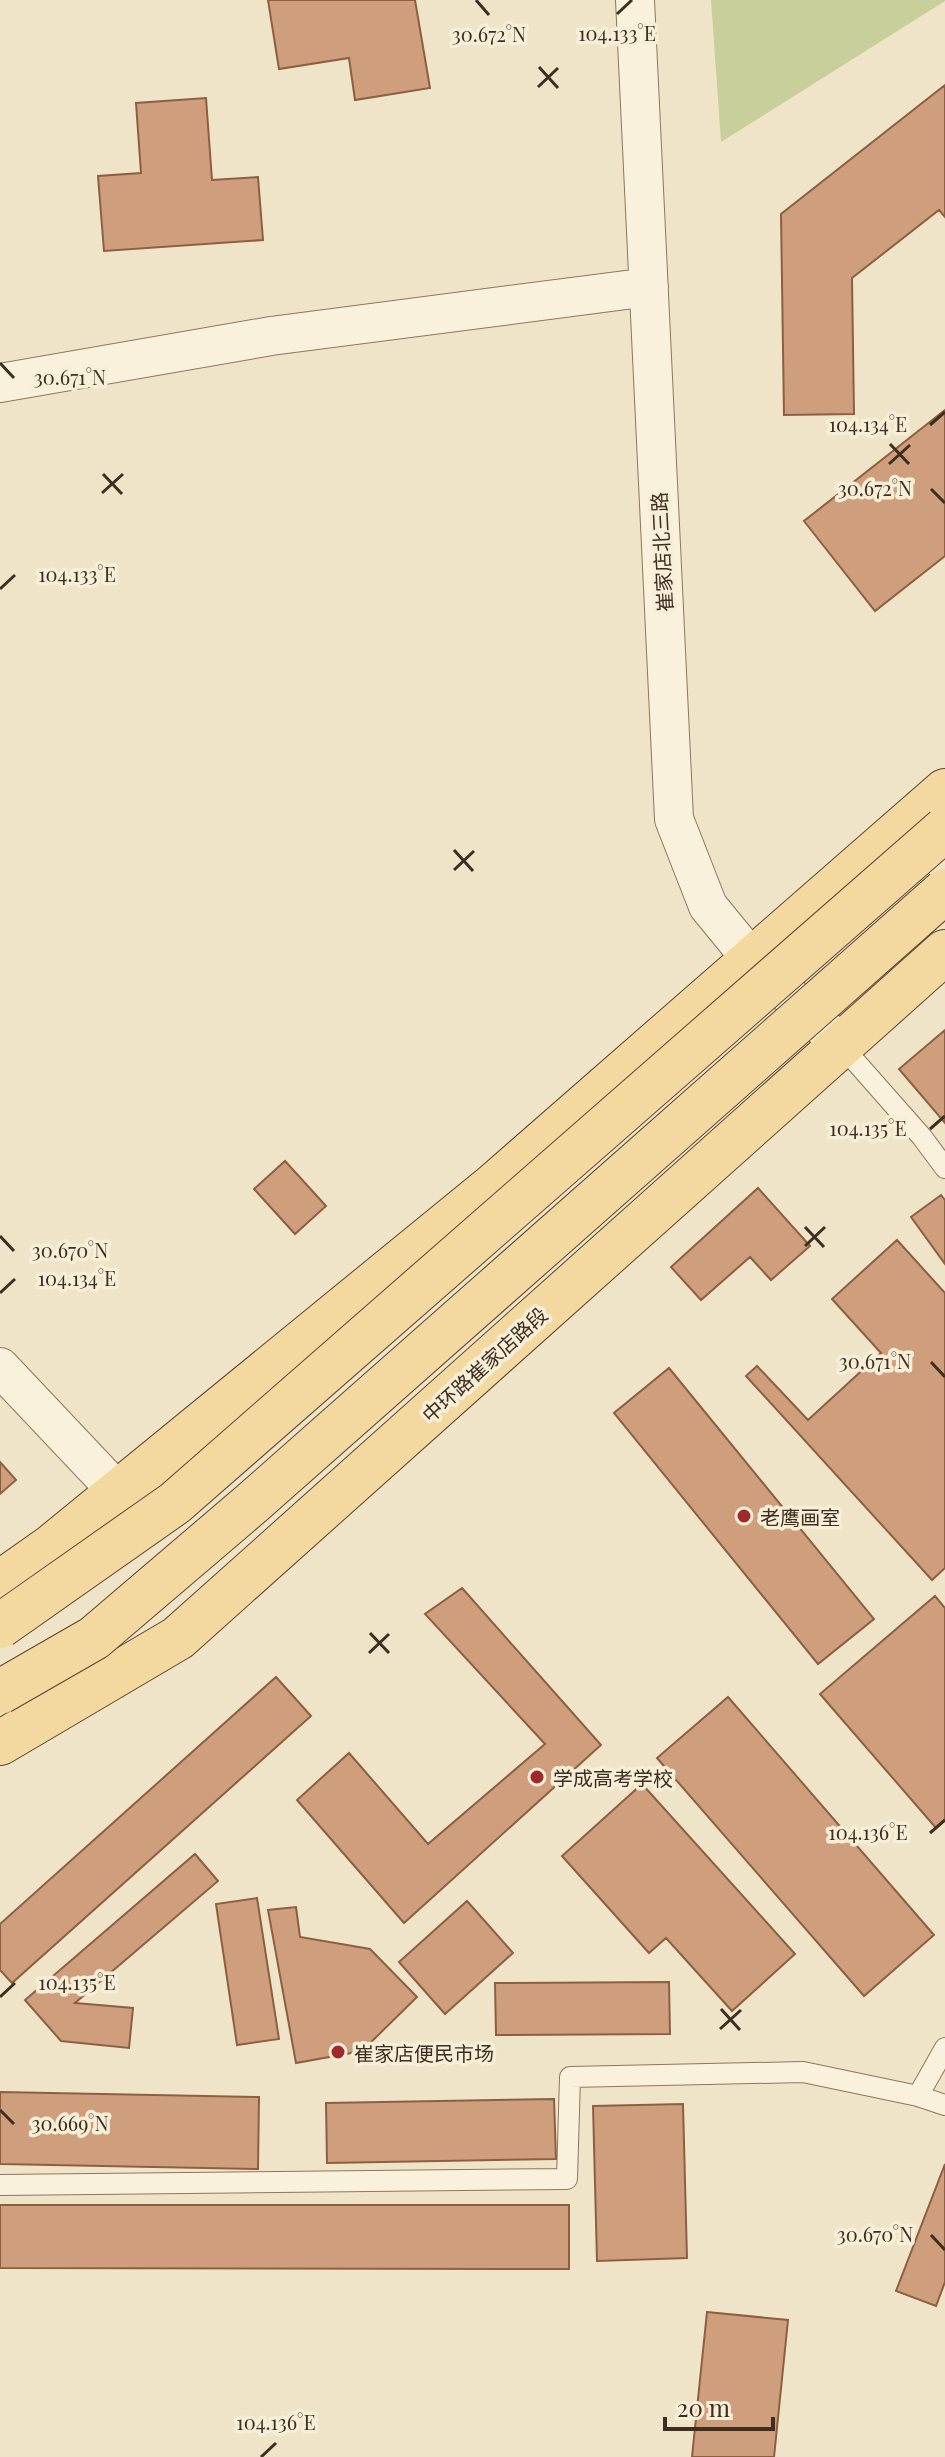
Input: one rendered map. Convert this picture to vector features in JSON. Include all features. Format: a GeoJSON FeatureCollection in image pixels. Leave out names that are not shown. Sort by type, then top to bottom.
{"type":"FeatureCollection","features":[{"type":"Feature","properties":{"kind":"main road"},"geometry":{"type":"LineString","coordinates":[[0,1583],[118,1492],[493,1186],[945,791]]}},
{"type":"Feature","properties":{"kind":"main road"},"geometry":{"type":"LineString","coordinates":[[0,1626],[175,1503],[945,829]]}},
{"type":"Feature","properties":{"kind":"main road"},"geometry":{"type":"LineString","coordinates":[[0,1692],[94,1638],[945,891]]}},
{"type":"Feature","properties":{"kind":"main road","name":"中环路崔家店路段"},"geometry":{"type":"LineString","coordinates":[[0,1743],[178,1638],[945,952]]}},
{"type":"Feature","properties":{"kind":"street","name":"崔家店北三路"},"geometry":{"type":"LineString","coordinates":[[635,0],[674,819],[708,906],[753,961],[840,1044]]}},
{"type":"Feature","properties":{"kind":"street"},"geometry":{"type":"LineString","coordinates":[[0,383],[271,336],[649,287]]}},
{"type":"Feature","properties":{"kind":"street"},"geometry":{"type":"LineString","coordinates":[[0,1367],[118,1492]]}},
{"type":"Feature","properties":{"kind":"lane"},"geometry":{"type":"LineString","coordinates":[[840,1044],[922,1137],[945,1168]]}},
{"type":"Feature","properties":{"kind":"lane"},"geometry":{"type":"LineString","coordinates":[[918,2096],[945,2048]]}},
{"type":"Feature","properties":{"kind":"lane"},"geometry":{"type":"LineString","coordinates":[[0,2185],[567,2179],[570,2077],[803,2072],[918,2096],[945,2105]]}},
{"type":"Feature","properties":{"kind":"green space"},"geometry":{"type":"Polygon","coordinates":[[[711,0],[945,0],[945,1],[721,142],[711,0]]]}},
{"type":"Feature","properties":{"kind":"building"},"geometry":{"type":"Polygon","coordinates":[[[268,0],[415,0],[430,88],[355,100],[349,58],[279,69],[268,0]]]}},
{"type":"Feature","properties":{"kind":"building"},"geometry":{"type":"Polygon","coordinates":[[[945,85],[945,217],[939,210],[852,278],[854,414],[784,415],[781,214],[945,85]]]}},
{"type":"Feature","properties":{"kind":"building"},"geometry":{"type":"Polygon","coordinates":[[[206,98],[212,180],[258,177],[263,240],[104,251],[98,176],[141,173],[136,103],[206,98]]]}},
{"type":"Feature","properties":{"kind":"building"},"geometry":{"type":"Polygon","coordinates":[[[945,410],[945,556],[875,611],[804,521],[945,410]]]}},
{"type":"Feature","properties":{"kind":"building"},"geometry":{"type":"Polygon","coordinates":[[[945,1030],[945,1123],[899,1069],[945,1030]]]}},
{"type":"Feature","properties":{"kind":"building"},"geometry":{"type":"Polygon","coordinates":[[[285,1161],[326,1206],[295,1234],[254,1189],[285,1161]]]}},
{"type":"Feature","properties":{"kind":"building"},"geometry":{"type":"Polygon","coordinates":[[[758,1188],[810,1246],[771,1280],[750,1257],[701,1300],[671,1267],[758,1188]]]}},
{"type":"Feature","properties":{"kind":"building"},"geometry":{"type":"Polygon","coordinates":[[[941,1195],[945,1200],[945,1264],[911,1217],[941,1195]]]}},
{"type":"Feature","properties":{"kind":"building"},"geometry":{"type":"Polygon","coordinates":[[[897,1240],[945,1293],[945,1568],[932,1580],[746,1376],[757,1366],[808,1420],[881,1353],[832,1299],[897,1240]]]}},
{"type":"Feature","properties":{"kind":"building","name":"老鹰画室"},"geometry":{"type":"Polygon","coordinates":[[[669,1368],[874,1619],[818,1664],[614,1413],[669,1368]]]}},
{"type":"Feature","properties":{"kind":"building"},"geometry":{"type":"Polygon","coordinates":[[[0,1462],[16,1480],[0,1494],[0,1462]]]}},
{"type":"Feature","properties":{"kind":"building","name":"学成高考学校"},"geometry":{"type":"Polygon","coordinates":[[[462,1588],[601,1745],[404,1923],[297,1800],[349,1753],[428,1844],[545,1744],[425,1614],[462,1588]]]}},
{"type":"Feature","properties":{"kind":"building"},"geometry":{"type":"Polygon","coordinates":[[[935,1596],[945,1608],[945,1820],[936,1828],[820,1694],[935,1596]]]}},
{"type":"Feature","properties":{"kind":"building"},"geometry":{"type":"Polygon","coordinates":[[[276,1677],[311,1716],[12,1983],[0,1970],[0,1924],[276,1677]]]}},
{"type":"Feature","properties":{"kind":"building"},"geometry":{"type":"Polygon","coordinates":[[[728,1697],[934,1935],[864,1996],[657,1758],[728,1697]]]}},
{"type":"Feature","properties":{"kind":"building"},"geometry":{"type":"Polygon","coordinates":[[[642,1784],[795,1954],[732,2011],[666,1938],[649,1953],[562,1856],[642,1784]]]}},
{"type":"Feature","properties":{"kind":"building"},"geometry":{"type":"Polygon","coordinates":[[[195,1854],[218,1881],[75,2003],[133,2008],[129,2048],[61,2041],[25,2000],[195,1854]]]}},
{"type":"Feature","properties":{"kind":"building"},"geometry":{"type":"Polygon","coordinates":[[[257,1898],[279,2039],[237,2045],[216,1904],[257,1898]]]}},
{"type":"Feature","properties":{"kind":"building"},"geometry":{"type":"Polygon","coordinates":[[[467,1901],[513,1953],[445,2014],[399,1962],[467,1901]]]}},
{"type":"Feature","properties":{"kind":"building"},"geometry":{"type":"Polygon","coordinates":[[[296,1907],[300,1937],[370,1949],[417,1997],[362,2051],[296,2063],[268,1910],[296,1907]]]}},
{"type":"Feature","properties":{"kind":"building"},"geometry":{"type":"Polygon","coordinates":[[[669,1982],[670,2034],[496,2035],[495,1983],[669,1982]]]}},
{"type":"Feature","properties":{"kind":"building"},"geometry":{"type":"Polygon","coordinates":[[[0,2092],[259,2097],[258,2169],[0,2164],[0,2092]]]}},
{"type":"Feature","properties":{"kind":"building"},"geometry":{"type":"Polygon","coordinates":[[[554,2099],[556,2159],[327,2163],[326,2103],[554,2099]]]}},
{"type":"Feature","properties":{"kind":"building"},"geometry":{"type":"Polygon","coordinates":[[[683,2104],[687,2258],[597,2261],[593,2106],[683,2104]]]}},
{"type":"Feature","properties":{"kind":"building"},"geometry":{"type":"Polygon","coordinates":[[[945,2164],[945,2282],[936,2306],[896,2291],[945,2164]]]}},
{"type":"Feature","properties":{"kind":"building"},"geometry":{"type":"Polygon","coordinates":[[[0,2205],[569,2205],[569,2269],[0,2268],[0,2205]]]}},
{"type":"Feature","properties":{"kind":"building"},"geometry":{"type":"Polygon","coordinates":[[[707,2312],[788,2320],[774,2457],[692,2457],[707,2312]]]}},
{"type":"Feature","properties":{"kind":"place","name":"老鹰画室"},"geometry":{"type":"Point","coordinates":[744,1516]}},
{"type":"Feature","properties":{"kind":"place","name":"学成高考学校"},"geometry":{"type":"Point","coordinates":[537,1777]}},
{"type":"Feature","properties":{"kind":"place","name":"崔家店便民市场"},"geometry":{"type":"Point","coordinates":[338,2052]}}]}
